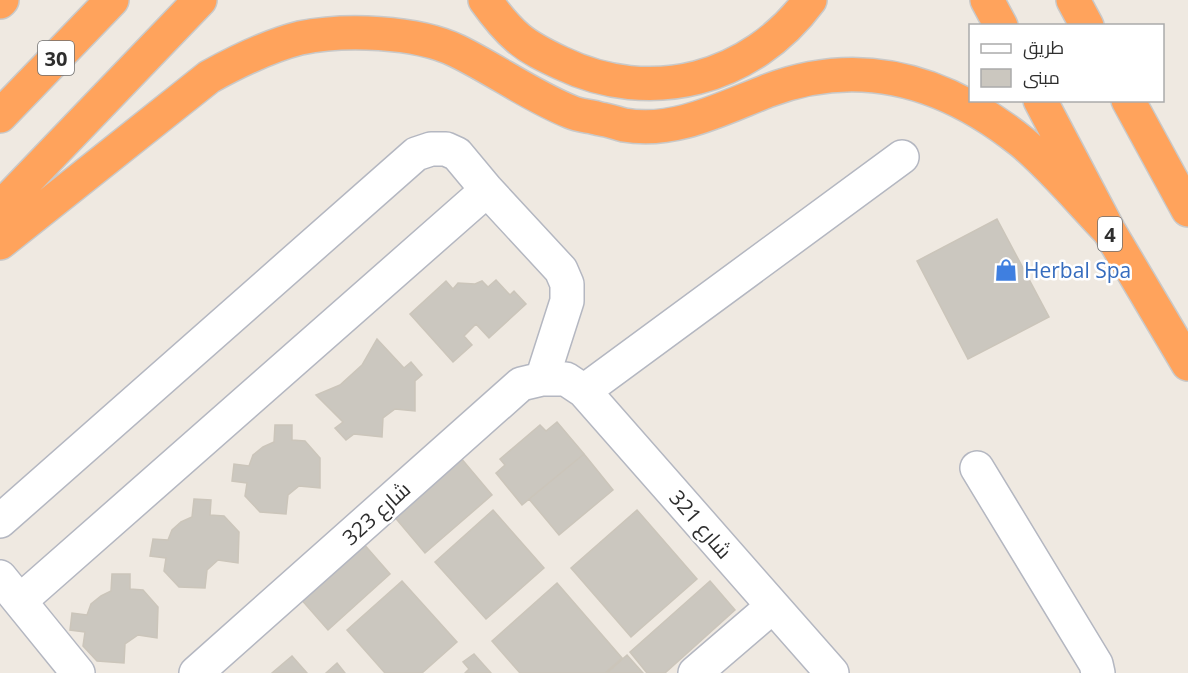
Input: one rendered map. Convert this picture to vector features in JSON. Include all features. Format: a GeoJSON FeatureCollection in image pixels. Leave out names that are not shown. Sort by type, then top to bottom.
{"type":"FeatureCollection","features":[{"type":"Feature","properties":{"kind":"highway","name":"30"},"geometry":{"type":"LineString","coordinates":[[0,116],[112,0]]}},
{"type":"Feature","properties":{"kind":"highway"},"geometry":{"type":"LineString","coordinates":[[0,208],[200,0]]}},
{"type":"Feature","properties":{"kind":"highway"},"geometry":{"type":"LineString","coordinates":[[485,0],[505,26],[519,39],[549,58],[608,80],[650,84],[695,78],[734,64],[768,44],[794,21],[810,0]]}},
{"type":"Feature","properties":{"kind":"highway"},"geometry":{"type":"LineString","coordinates":[[987,0],[1000,24]]}},
{"type":"Feature","properties":{"kind":"highway"},"geometry":{"type":"LineString","coordinates":[[1073,0],[1086,24]]}},
{"type":"Feature","properties":{"kind":"highway"},"geometry":{"type":"LineString","coordinates":[[0,243],[209,77],[238,61],[301,38],[361,33],[396,35],[454,49],[541,98],[573,113],[646,128],[703,117],[770,90],[826,77],[873,75],[924,87],[963,102],[987,116],[1023,143],[1108,231]]}},
{"type":"Feature","properties":{"kind":"highway","name":"4"},"geometry":{"type":"LineString","coordinates":[[1041,102],[1108,231],[1188,364]]}},
{"type":"Feature","properties":{"kind":"highway"},"geometry":{"type":"LineString","coordinates":[[1129,102],[1188,210]]}},
{"type":"Feature","properties":{"kind":"street"},"geometry":{"type":"LineString","coordinates":[[0,521],[416,153],[430,149],[446,149],[457,154],[561,270],[567,284],[564,383]]}},
{"type":"Feature","properties":{"kind":"street","name":"شارع 323"},"geometry":{"type":"LineString","coordinates":[[196,673],[521,384],[564,383],[902,157]]}},
{"type":"Feature","properties":{"kind":"street"},"geometry":{"type":"LineString","coordinates":[[68,669],[10,589],[487,189]]}},
{"type":"Feature","properties":{"kind":"street","name":"شارع 321"},"geometry":{"type":"LineString","coordinates":[[564,383],[832,673]]}},
{"type":"Feature","properties":{"kind":"street"},"geometry":{"type":"LineString","coordinates":[[977,468],[1096,664],[1098,673]]}},
{"type":"Feature","properties":{"kind":"street"},"geometry":{"type":"LineString","coordinates":[[695,673],[772,606]]}},
{"type":"Feature","properties":{"kind":"building"},"geometry":{"type":"Polygon","coordinates":[[[997,219],[1049,317],[968,359],[917,261],[997,219]]]}},
{"type":"Feature","properties":{"kind":"building"},"geometry":{"type":"Polygon","coordinates":[[[496,280],[510,295],[514,291],[526,304],[489,338],[476,324],[464,336],[472,345],[453,362],[410,314],[446,281],[453,289],[458,283],[475,284],[482,281],[488,287],[496,280]]]}},
{"type":"Feature","properties":{"kind":"building"},"geometry":{"type":"Polygon","coordinates":[[[377,339],[404,368],[411,362],[422,375],[415,381],[415,411],[395,409],[383,418],[382,437],[354,434],[346,440],[335,428],[343,422],[316,395],[340,385],[362,365],[377,339]]]}},
{"type":"Feature","properties":{"kind":"building"},"geometry":{"type":"Polygon","coordinates":[[[557,422],[584,454],[522,505],[496,473],[505,465],[500,459],[540,425],[546,431],[557,422]]]}},
{"type":"Feature","properties":{"kind":"building"},"geometry":{"type":"Polygon","coordinates":[[[275,425],[292,425],[292,440],[305,441],[320,458],[320,488],[299,486],[288,495],[286,514],[260,512],[245,496],[247,483],[232,481],[234,464],[249,466],[253,455],[274,442],[275,425]]]}},
{"type":"Feature","properties":{"kind":"building"},"geometry":{"type":"Polygon","coordinates":[[[584,454],[613,490],[559,535],[529,499],[584,454]]]}},
{"type":"Feature","properties":{"kind":"building"},"geometry":{"type":"Polygon","coordinates":[[[460,457],[492,495],[425,553],[393,515],[460,457]]]}},
{"type":"Feature","properties":{"kind":"building"},"geometry":{"type":"Polygon","coordinates":[[[194,499],[211,500],[210,515],[224,516],[239,532],[238,563],[218,560],[207,570],[205,588],[179,587],[164,571],[166,558],[150,556],[153,539],[168,540],[172,530],[181,522],[192,517],[194,499]]]}},
{"type":"Feature","properties":{"kind":"building"},"geometry":{"type":"Polygon","coordinates":[[[493,510],[544,568],[486,619],[435,562],[493,510]]]}},
{"type":"Feature","properties":{"kind":"building"},"geometry":{"type":"Polygon","coordinates":[[[637,510],[697,579],[631,637],[571,568],[637,510]]]}},
{"type":"Feature","properties":{"kind":"building"},"geometry":{"type":"Polygon","coordinates":[[[362,542],[390,574],[328,630],[300,598],[362,542]]]}},
{"type":"Feature","properties":{"kind":"building"},"geometry":{"type":"Polygon","coordinates":[[[112,574],[130,574],[130,589],[143,590],[158,607],[157,638],[138,635],[125,644],[124,663],[97,661],[83,646],[85,632],[70,630],[72,613],[87,615],[91,604],[111,591],[112,574]]]}},
{"type":"Feature","properties":{"kind":"building"},"geometry":{"type":"Polygon","coordinates":[[[402,581],[457,642],[422,673],[385,673],[347,630],[402,581]]]}},
{"type":"Feature","properties":{"kind":"building"},"geometry":{"type":"Polygon","coordinates":[[[710,581],[735,610],[665,673],[647,673],[630,652],[710,581]]]}},
{"type":"Feature","properties":{"kind":"building"},"geometry":{"type":"Polygon","coordinates":[[[557,583],[622,658],[605,673],[520,673],[492,641],[557,583]]]}},
{"type":"Feature","properties":{"kind":"building"},"geometry":{"type":"Polygon","coordinates":[[[474,654],[491,673],[465,673],[469,669],[463,662],[474,654]]]}},
{"type":"Feature","properties":{"kind":"building"},"geometry":{"type":"Polygon","coordinates":[[[627,655],[643,673],[607,673],[627,655]]]}},
{"type":"Feature","properties":{"kind":"building"},"geometry":{"type":"Polygon","coordinates":[[[292,656],[307,673],[272,673],[292,656]]]}},
{"type":"Feature","properties":{"kind":"building"},"geometry":{"type":"Polygon","coordinates":[[[337,663],[345,673],[326,673],[337,663]]]}},
{"type":"Feature","properties":{"kind":"place","name":"Herbal Spa"},"geometry":{"type":"Point","coordinates":[1006,270]}}]}
